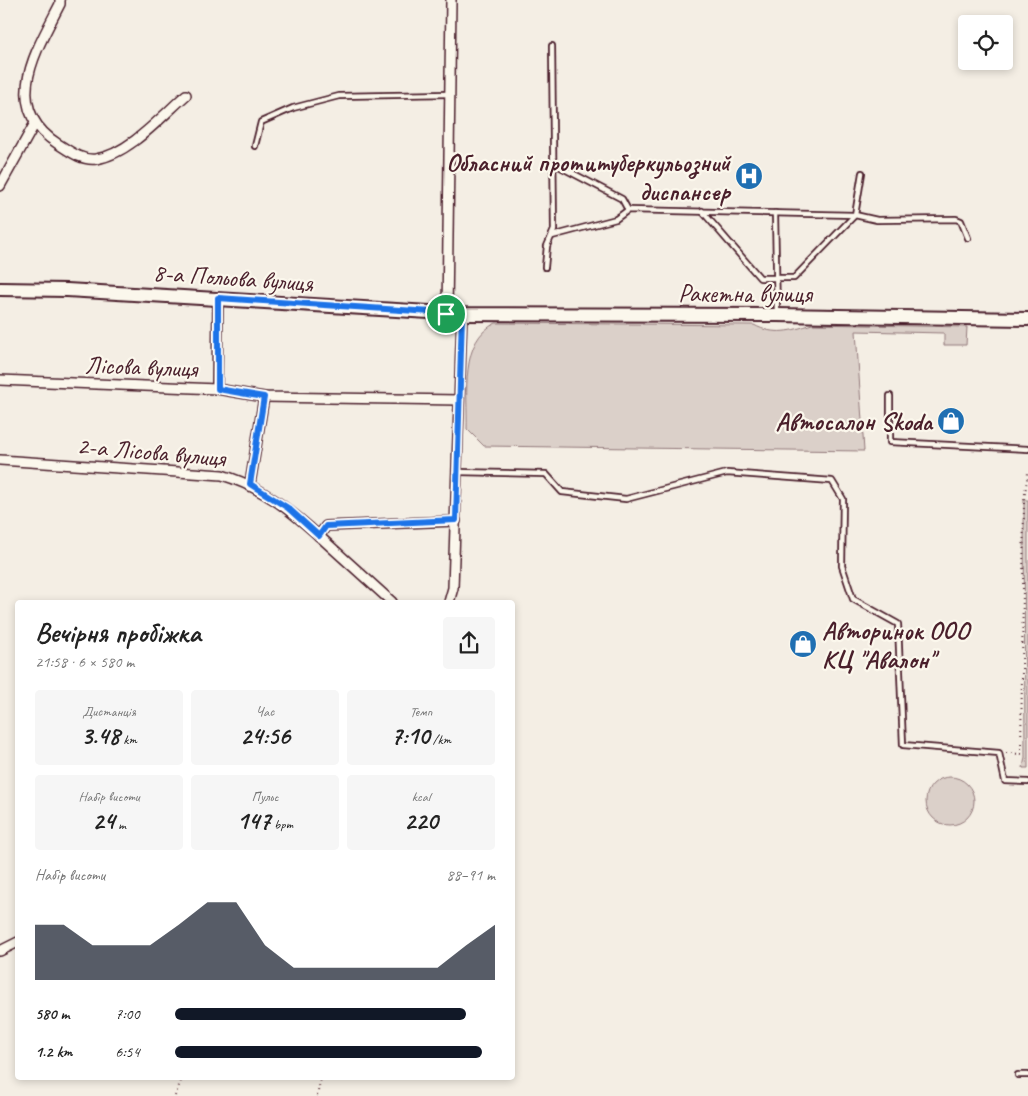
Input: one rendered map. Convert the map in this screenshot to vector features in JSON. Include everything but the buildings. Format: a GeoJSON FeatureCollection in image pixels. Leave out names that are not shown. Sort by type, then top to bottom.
{"type":"FeatureCollection","features":[{"type":"Feature","properties":{"kind":"street"},"geometry":{"type":"LineString","coordinates":[[60,0],[60,4],[30,63],[25,86],[34,125],[42,134],[75,155],[95,160],[124,148],[186,95]]}},
{"type":"Feature","properties":{"kind":"street"},"geometry":{"type":"LineString","coordinates":[[446,314],[451,0]]}},
{"type":"Feature","properties":{"kind":"street"},"geometry":{"type":"LineString","coordinates":[[0,186],[34,125]]}},
{"type":"Feature","properties":{"kind":"street","name":"8-а Польова вулиця"},"geometry":{"type":"LineString","coordinates":[[0,289],[67,290],[218,298],[462,314]]}},
{"type":"Feature","properties":{"kind":"street"},"geometry":{"type":"LineString","coordinates":[[218,298],[218,389]]}},
{"type":"Feature","properties":{"kind":"street"},"geometry":{"type":"LineString","coordinates":[[450,600],[453,588],[458,472],[462,314]]}},
{"type":"Feature","properties":{"kind":"street","name":"Ракетна вулиця"},"geometry":{"type":"LineString","coordinates":[[462,314],[777,315],[1028,319]]}},
{"type":"Feature","properties":{"kind":"street","name":"Лісова вулиця"},"geometry":{"type":"LineString","coordinates":[[0,380],[218,389],[264,397],[459,400]]}},
{"type":"Feature","properties":{"kind":"street"},"geometry":{"type":"LineString","coordinates":[[250,484],[264,397]]}},
{"type":"Feature","properties":{"kind":"street","name":"2-а Лісова вулиця"},"geometry":{"type":"LineString","coordinates":[[0,460],[222,475],[250,484],[288,508],[390,600]]}},
{"type":"Feature","properties":{"kind":"street"},"geometry":{"type":"LineString","coordinates":[[319,536],[326,526],[456,520]]}},
{"type":"Feature","properties":{"kind":"street"},"geometry":{"type":"LineString","coordinates":[[0,952],[15,944]]}},
{"type":"Feature","properties":{"kind":"lane"},"geometry":{"type":"LineString","coordinates":[[545,266],[546,246],[554,230],[552,46]]}},
{"type":"Feature","properties":{"kind":"lane"},"geometry":{"type":"LineString","coordinates":[[255,146],[261,122],[292,108],[339,96],[451,94]]}},
{"type":"Feature","properties":{"kind":"lane"},"geometry":{"type":"LineString","coordinates":[[553,163],[622,199],[628,210]]}},
{"type":"Feature","properties":{"kind":"lane"},"geometry":{"type":"LineString","coordinates":[[702,211],[760,278],[794,278],[855,215],[862,173]]}},
{"type":"Feature","properties":{"kind":"lane"},"geometry":{"type":"LineString","coordinates":[[552,236],[616,219],[628,210],[855,215],[877,220],[956,219],[961,221],[968,238]]}},
{"type":"Feature","properties":{"kind":"lane"},"geometry":{"type":"LineString","coordinates":[[775,213],[777,315]]}},
{"type":"Feature","properties":{"kind":"lane"},"geometry":{"type":"LineString","coordinates":[[890,396],[890,442],[1028,449]]}},
{"type":"Feature","properties":{"kind":"lane"},"geometry":{"type":"LineString","coordinates":[[458,472],[546,474],[562,492],[626,499],[727,473],[832,481],[843,499],[842,566],[853,599],[898,624],[903,744],[999,753],[1004,782],[1028,782]]}},
{"type":"Feature","properties":{"kind":"lane"},"geometry":{"type":"LineString","coordinates":[[1018,1075],[1028,1075]]}},
{"type":"Feature","properties":{"kind":"path"},"geometry":{"type":"LineString","coordinates":[[999,753],[1022,754],[1024,500],[1028,473]]}},
{"type":"Feature","properties":{"kind":"path"},"geometry":{"type":"LineString","coordinates":[[175,1096],[181,1080]]}},
{"type":"Feature","properties":{"kind":"path"},"geometry":{"type":"LineString","coordinates":[[317,1096],[321,1080]]}},
{"type":"Feature","properties":{"kind":"shaded area"},"geometry":{"type":"Polygon","coordinates":[[[496,323],[754,325],[776,331],[797,329],[812,324],[967,327],[966,345],[944,345],[944,333],[856,331],[864,451],[484,446],[467,429],[468,369],[476,342],[484,331],[496,323]]]}},
{"type":"Feature","properties":{"kind":"shaded area"},"geometry":{"type":"Polygon","coordinates":[[[1024,500],[1028,500],[1028,768],[1023,768],[1025,757],[1024,500]]]}},
{"type":"Feature","properties":{"kind":"shaded area"},"geometry":{"type":"Polygon","coordinates":[[[950,777],[959,779],[967,784],[972,792],[974,801],[972,810],[967,818],[959,823],[950,825],[941,823],[933,818],[928,810],[926,801],[928,792],[933,784],[941,779],[950,777]]]}},
{"type":"Feature","properties":{"kind":"place","name":"Обласний протитуберкульозний диспансер"},"geometry":{"type":"Point","coordinates":[749,176]}},
{"type":"Feature","properties":{"kind":"place","name":"Автосалон Skoda"},"geometry":{"type":"Point","coordinates":[951,421]}},
{"type":"Feature","properties":{"kind":"place","name":"Авторинок ООО КЦ \"Авалон\""},"geometry":{"type":"Point","coordinates":[803,644]}},
{"type":"Feature","properties":{"kind":"route"},"geometry":{"type":"LineString","coordinates":[[218,298],[446,314],[462,314],[456,520],[326,526],[319,536],[288,508],[250,484],[264,397],[218,389],[218,298]]}}]}
